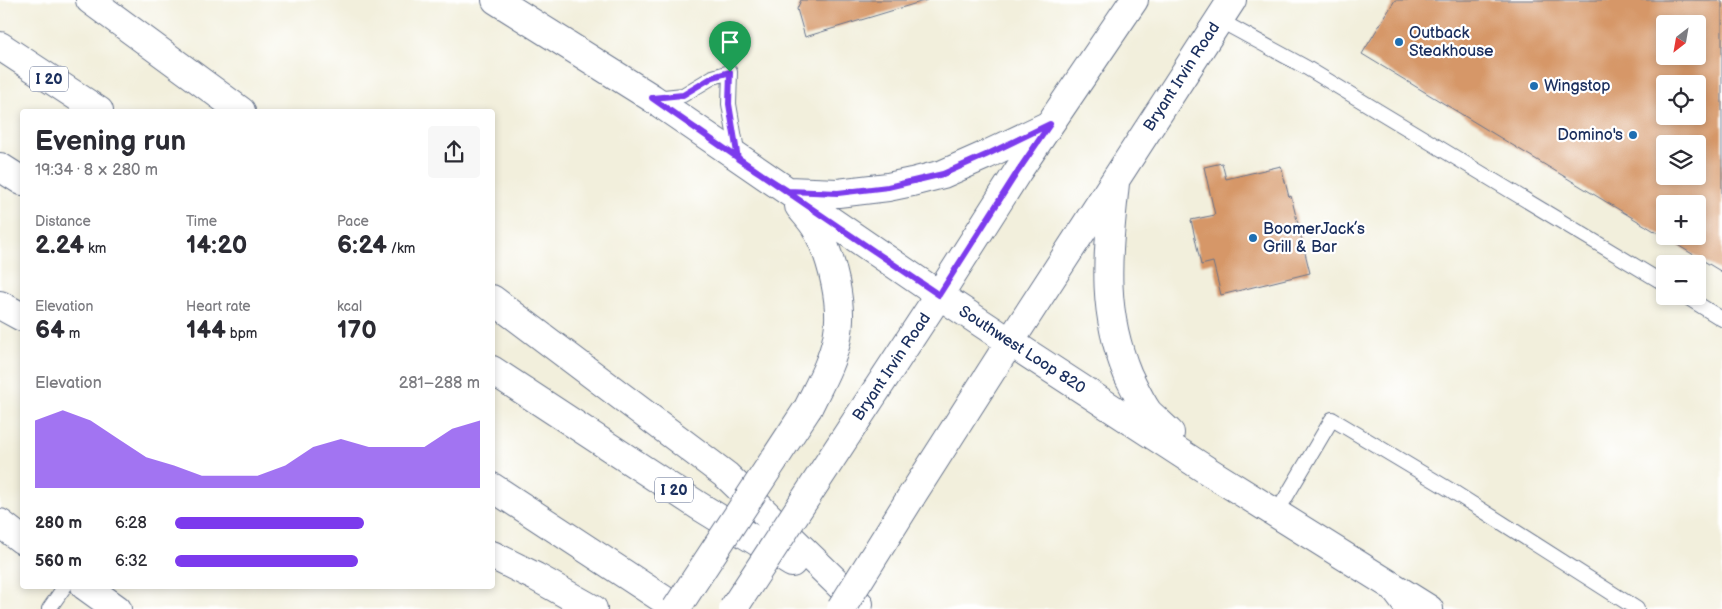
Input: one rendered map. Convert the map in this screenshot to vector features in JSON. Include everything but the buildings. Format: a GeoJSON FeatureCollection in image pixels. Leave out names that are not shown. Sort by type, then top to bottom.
{"type":"FeatureCollection","features":[{"type":"Feature","properties":{"kind":"main road"},"geometry":{"type":"LineString","coordinates":[[90,0],[238,109]]}},
{"type":"Feature","properties":{"kind":"main road","name":"Southwest Loop 820"},"geometry":{"type":"LineString","coordinates":[[496,0],[652,98],[738,159],[788,191],[939,295],[1402,598],[1429,609]]}},
{"type":"Feature","properties":{"kind":"main road","name":"Bryant Irvin Road"},"geometry":{"type":"LineString","coordinates":[[734,609],[1018,171],[1134,0]]}},
{"type":"Feature","properties":{"kind":"main road","name":"Bryant Irvin Road"},"geometry":{"type":"LineString","coordinates":[[856,607],[933,463],[1225,10]]}},
{"type":"Feature","properties":{"kind":"main road","name":"I 20"},"geometry":{"type":"LineString","coordinates":[[0,46],[96,109]]}},
{"type":"Feature","properties":{"kind":"main road"},"geometry":{"type":"LineString","coordinates":[[788,191],[838,193],[912,182],[943,174],[1050,124]]}},
{"type":"Feature","properties":{"kind":"main road"},"geometry":{"type":"LineString","coordinates":[[0,167],[20,181]]}},
{"type":"Feature","properties":{"kind":"main road"},"geometry":{"type":"LineString","coordinates":[[1116,178],[1107,261],[1108,298],[1113,329],[1133,385],[1147,411],[1208,471]]}},
{"type":"Feature","properties":{"kind":"main road"},"geometry":{"type":"LineString","coordinates":[[495,489],[677,609],[808,408],[827,371],[838,337],[838,302],[831,263],[817,230],[788,191]]}},
{"type":"Feature","properties":{"kind":"main road"},"geometry":{"type":"LineString","coordinates":[[495,301],[655,420],[726,476],[856,607]]}},
{"type":"Feature","properties":{"kind":"main road"},"geometry":{"type":"LineString","coordinates":[[0,305],[20,316]]}},
{"type":"Feature","properties":{"kind":"main road","name":"I 20"},"geometry":{"type":"LineString","coordinates":[[495,372],[856,607]]}},
{"type":"Feature","properties":{"kind":"main road"},"geometry":{"type":"LineString","coordinates":[[0,523],[20,538]]}},
{"type":"Feature","properties":{"kind":"main road"},"geometry":{"type":"LineString","coordinates":[[495,557],[593,609]]}},
{"type":"Feature","properties":{"kind":"main road"},"geometry":{"type":"LineString","coordinates":[[89,589],[117,609]]}},
{"type":"Feature","properties":{"kind":"lane"},"geometry":{"type":"LineString","coordinates":[[1225,10],[1307,68],[1656,279]]}},
{"type":"Feature","properties":{"kind":"lane"},"geometry":{"type":"LineString","coordinates":[[652,98],[683,95],[713,77],[730,72],[729,104],[738,159]]}},
{"type":"Feature","properties":{"kind":"lane"},"geometry":{"type":"LineString","coordinates":[[1700,305],[1722,318]]}},
{"type":"Feature","properties":{"kind":"lane"},"geometry":{"type":"LineString","coordinates":[[1276,514],[1332,419],[1452,491],[1637,609]]}},
{"type":"Feature","properties":{"kind":"lane"},"geometry":{"type":"LineString","coordinates":[[49,609],[63,589]]}},
{"type":"Feature","properties":{"kind":"place","name":"Outback Steakhouse"},"geometry":{"type":"Point","coordinates":[1399,42]}},
{"type":"Feature","properties":{"kind":"place","name":"Wingstop"},"geometry":{"type":"Point","coordinates":[1534,86]}},
{"type":"Feature","properties":{"kind":"place","name":"Domino's"},"geometry":{"type":"Point","coordinates":[1633,135]}},
{"type":"Feature","properties":{"kind":"place","name":"BoomerJack’s Grill & Bar"},"geometry":{"type":"Point","coordinates":[1253,238]}},
{"type":"Feature","properties":{"kind":"route"},"geometry":{"type":"LineString","coordinates":[[730,72],[713,77],[683,95],[652,98],[738,159],[788,191],[939,295],[1050,124],[943,174],[912,182],[838,193],[788,191],[738,159],[729,104],[730,72]]}}]}
